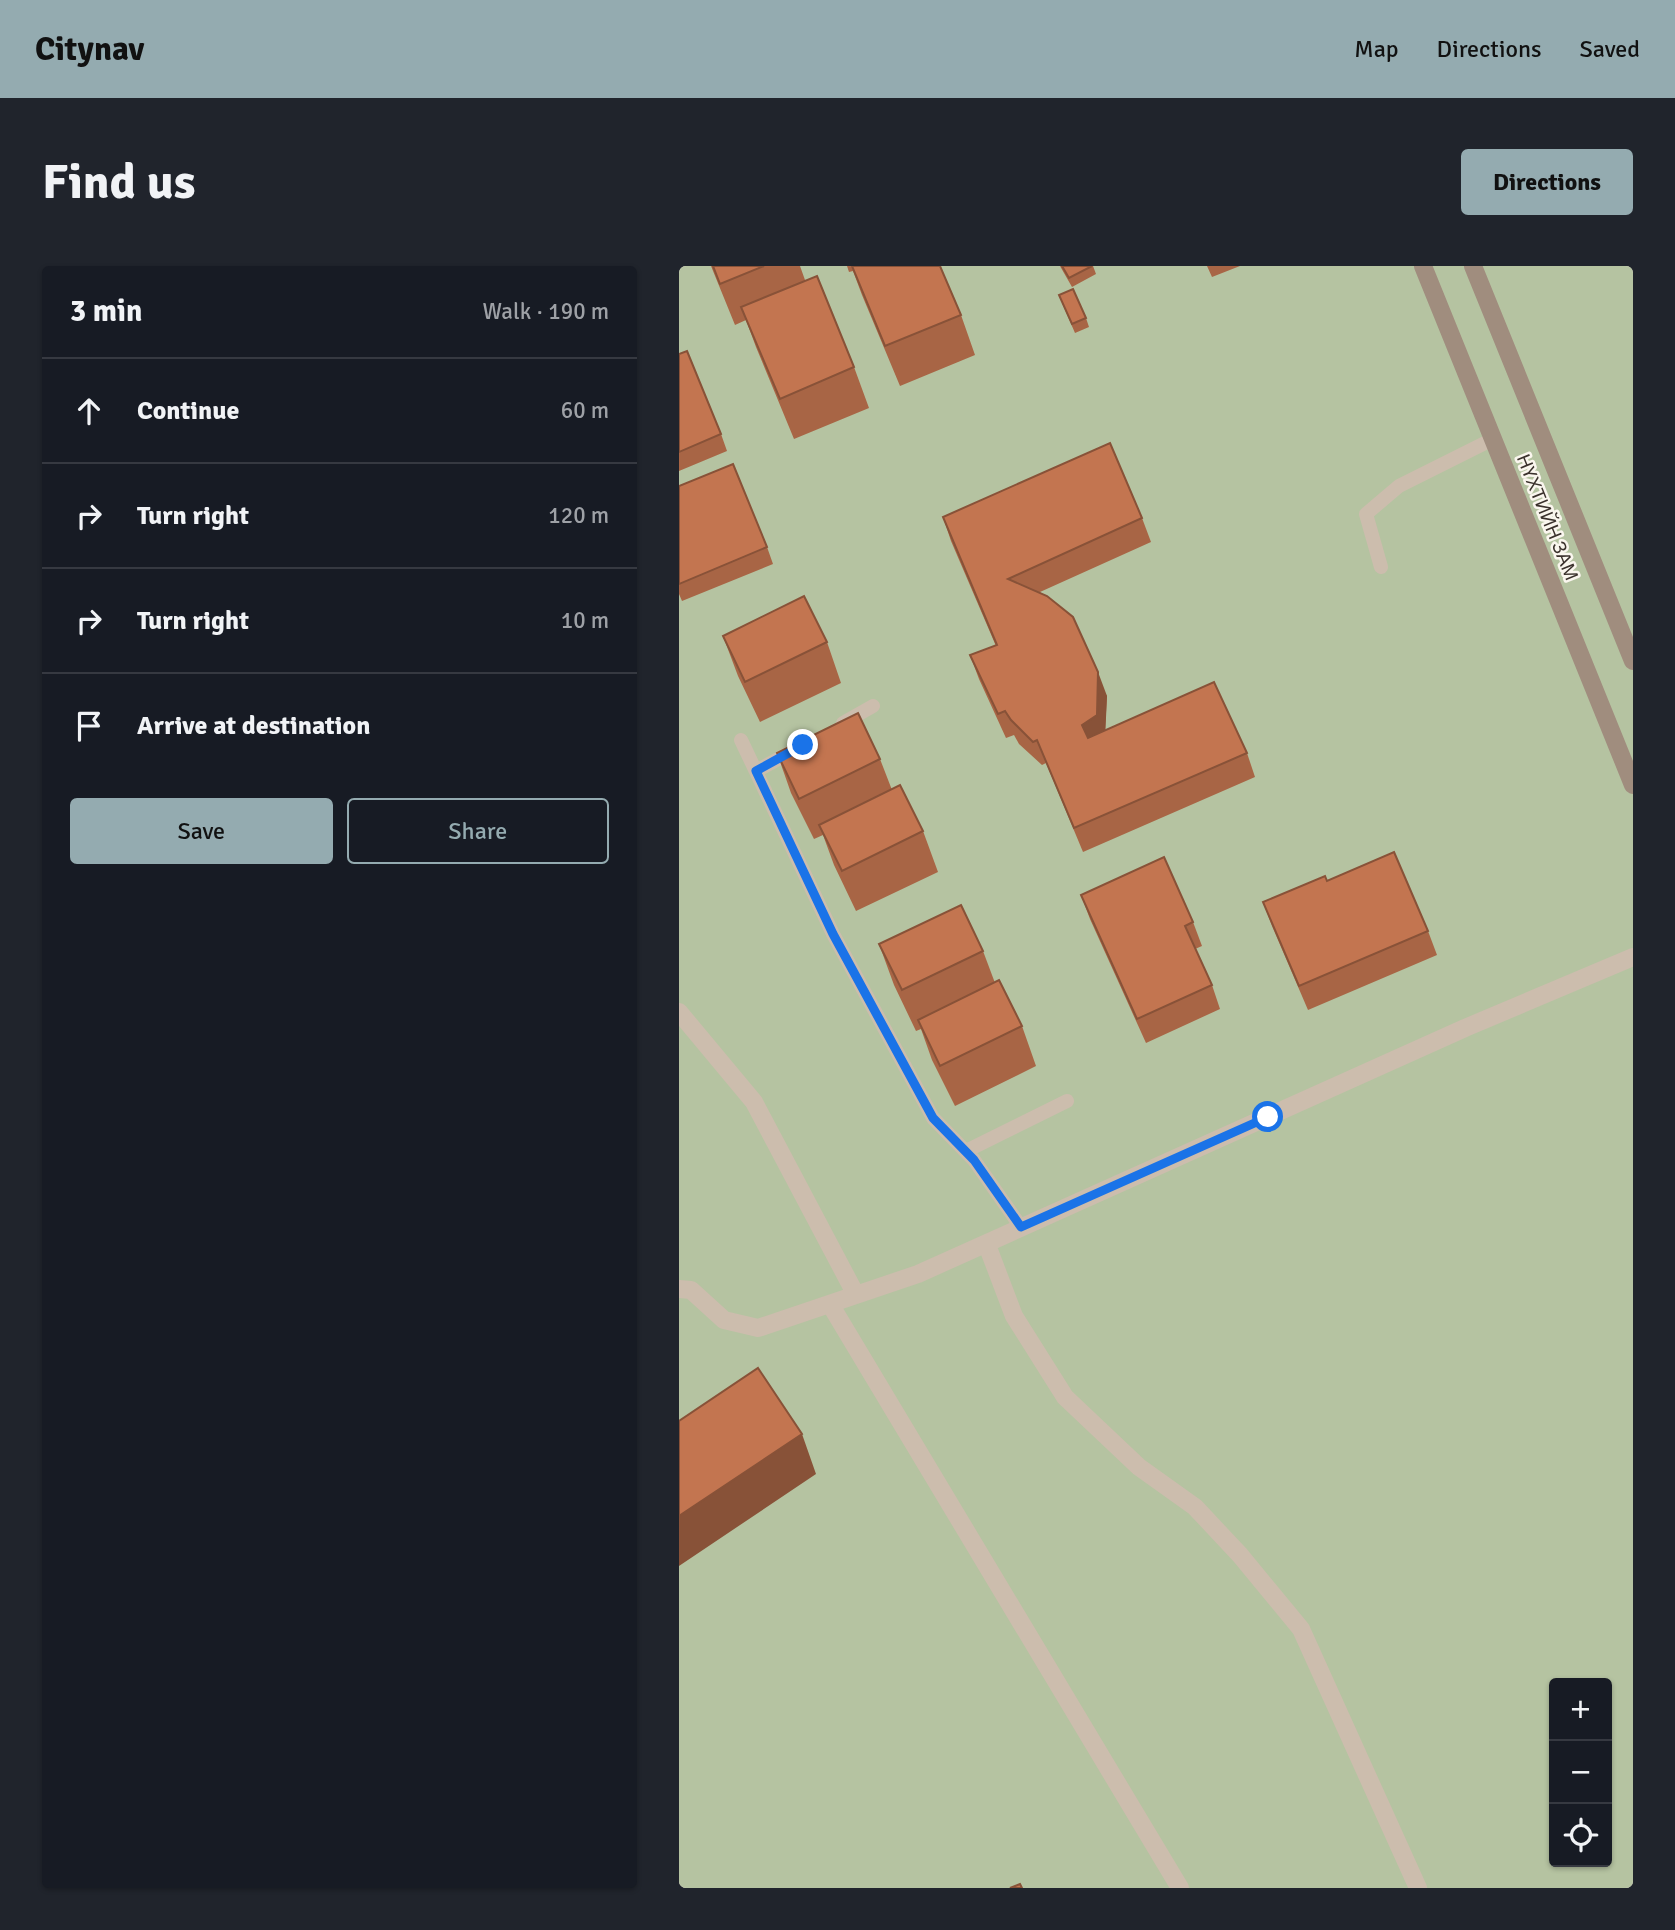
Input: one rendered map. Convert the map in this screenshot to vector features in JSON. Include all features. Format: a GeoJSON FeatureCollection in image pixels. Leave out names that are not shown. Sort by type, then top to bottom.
{"type":"FeatureCollection","features":[{"type":"Feature","properties":{"kind":"main road","name":"НҮХТИЙН ЗАМ"},"geometry":{"type":"LineString","coordinates":[[1423,266],[1633,785]]}},
{"type":"Feature","properties":{"kind":"main road","name":"НҮХТИЙН ЗАМ"},"geometry":{"type":"LineString","coordinates":[[1473,266],[1633,661]]}},
{"type":"Feature","properties":{"kind":"street"},"geometry":{"type":"LineString","coordinates":[[679,1289],[691,1290],[724,1320],[758,1328],[918,1274],[1465,1028],[1633,957]]}},
{"type":"Feature","properties":{"kind":"street"},"geometry":{"type":"LineString","coordinates":[[679,1012],[754,1102],[856,1295]]}},
{"type":"Feature","properties":{"kind":"street"},"geometry":{"type":"LineString","coordinates":[[987,1245],[1014,1316],[1065,1397],[1139,1467],[1195,1507],[1240,1555],[1301,1629],[1418,1888]]}},
{"type":"Feature","properties":{"kind":"street"},"geometry":{"type":"LineString","coordinates":[[830,1304],[1180,1888]]}},
{"type":"Feature","properties":{"kind":"lane"},"geometry":{"type":"LineString","coordinates":[[1381,567],[1366,514],[1399,486],[1493,439]]}},
{"type":"Feature","properties":{"kind":"lane"},"geometry":{"type":"LineString","coordinates":[[826,732],[873,706]]}},
{"type":"Feature","properties":{"kind":"lane"},"geometry":{"type":"LineString","coordinates":[[741,740],[833,934],[933,1118],[966,1151],[1021,1227]]}},
{"type":"Feature","properties":{"kind":"lane"},"geometry":{"type":"LineString","coordinates":[[756,771],[803,745]]}},
{"type":"Feature","properties":{"kind":"lane"},"geometry":{"type":"LineString","coordinates":[[966,1151],[1067,1101]]}},
{"type":"Feature","properties":{"kind":"green space"},"geometry":{"type":"Polygon","coordinates":[[[679,266],[1633,266],[1633,1888],[679,1888],[679,266]]]}},
{"type":"Feature","properties":{"kind":"building"},"geometry":{"type":"Polygon","coordinates":[[[713,266],[764,266],[720,284],[713,266]]]}},
{"type":"Feature","properties":{"kind":"building"},"geometry":{"type":"Polygon","coordinates":[[[852,266],[940,266],[961,315],[885,346],[852,266]]]}},
{"type":"Feature","properties":{"kind":"building"},"geometry":{"type":"Polygon","coordinates":[[[1062,266],[1092,266],[1069,278],[1062,266]]]}},
{"type":"Feature","properties":{"kind":"building"},"geometry":{"type":"Polygon","coordinates":[[[817,276],[854,367],[780,399],[741,307],[817,276]]]}},
{"type":"Feature","properties":{"kind":"building"},"geometry":{"type":"Polygon","coordinates":[[[1073,289],[1086,318],[1072,324],[1059,295],[1073,289]]]}},
{"type":"Feature","properties":{"kind":"building"},"geometry":{"type":"Polygon","coordinates":[[[687,351],[721,434],[679,452],[679,354],[687,351]]]}},
{"type":"Feature","properties":{"kind":"building"},"geometry":{"type":"Polygon","coordinates":[[[1110,443],[1142,518],[1008,579],[1047,596],[1073,617],[1098,672],[1097,715],[1082,725],[1088,738],[1214,682],[1247,753],[1074,828],[1037,740],[1033,742],[1005,711],[998,714],[970,655],[997,645],[943,517],[1110,443]]]}},
{"type":"Feature","properties":{"kind":"building"},"geometry":{"type":"Polygon","coordinates":[[[733,464],[767,547],[679,584],[679,486],[733,464]]]}},
{"type":"Feature","properties":{"kind":"building"},"geometry":{"type":"Polygon","coordinates":[[[804,596],[827,642],[745,682],[723,636],[804,596]]]}},
{"type":"Feature","properties":{"kind":"building"},"geometry":{"type":"Polygon","coordinates":[[[858,713],[880,759],[799,799],[777,753],[858,713]]]}},
{"type":"Feature","properties":{"kind":"building"},"geometry":{"type":"Polygon","coordinates":[[[900,785],[923,831],[842,871],[819,825],[900,785]]]}},
{"type":"Feature","properties":{"kind":"building"},"geometry":{"type":"Polygon","coordinates":[[[1394,852],[1428,931],[1299,986],[1263,902],[1325,876],[1327,881],[1394,852]]]}},
{"type":"Feature","properties":{"kind":"building"},"geometry":{"type":"Polygon","coordinates":[[[1164,857],[1193,922],[1185,926],[1212,985],[1137,1019],[1081,895],[1164,857]]]}},
{"type":"Feature","properties":{"kind":"building"},"geometry":{"type":"Polygon","coordinates":[[[961,905],[983,951],[902,990],[879,944],[961,905]]]}},
{"type":"Feature","properties":{"kind":"building"},"geometry":{"type":"Polygon","coordinates":[[[999,980],[1022,1026],[940,1066],[918,1020],[999,980]]]}},
{"type":"Feature","properties":{"kind":"building"},"geometry":{"type":"Polygon","coordinates":[[[758,1368],[802,1434],[679,1516],[679,1421],[758,1368]]]}},
{"type":"Feature","properties":{"kind":"route"},"geometry":{"type":"LineString","coordinates":[[803,745],[756,771],[833,934],[933,1118],[974,1160],[1021,1227],[1268,1117]]}}]}
